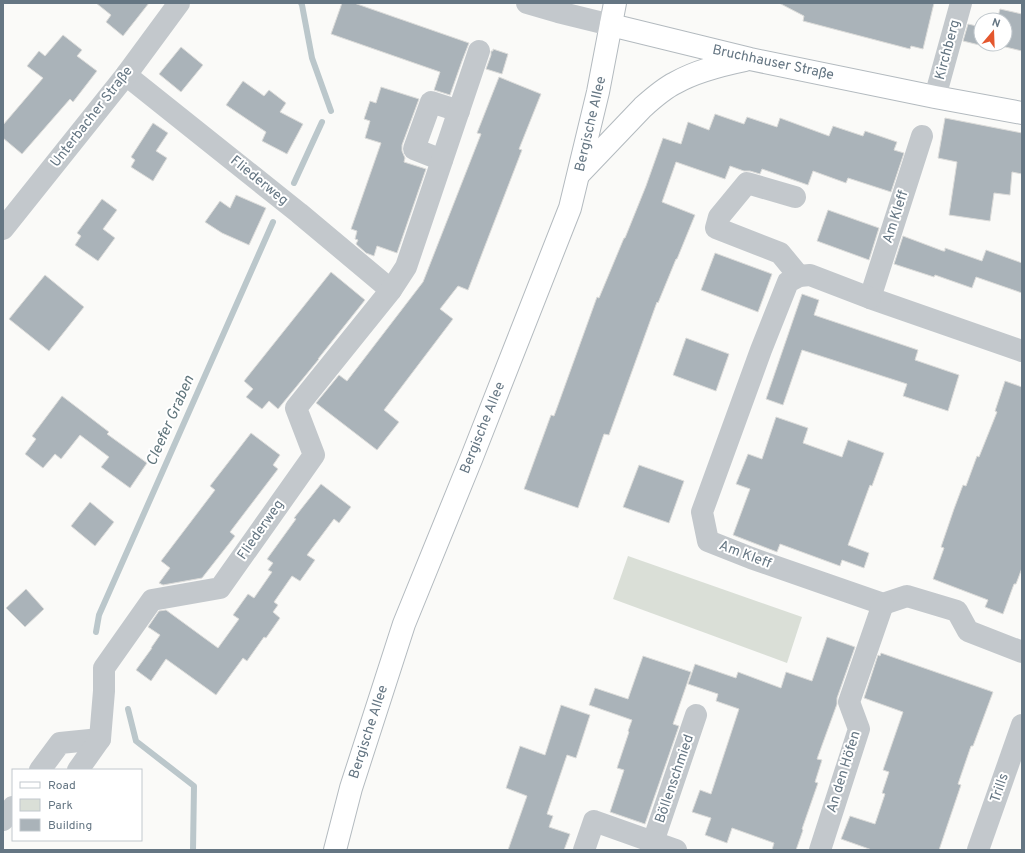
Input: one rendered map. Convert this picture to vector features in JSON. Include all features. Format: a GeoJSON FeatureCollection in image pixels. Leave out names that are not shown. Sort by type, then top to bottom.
{"type":"FeatureCollection","features":[{"type":"Feature","properties":{"kind":"main road","name":"Bergische Allee"},"geometry":{"type":"LineString","coordinates":[[335,850],[351,788],[404,624],[472,457],[570,208],[580,173],[598,92],[615,3]]}},
{"type":"Feature","properties":{"kind":"main road","name":"Bruchhauser Straße"},"geometry":{"type":"LineString","coordinates":[[611,25],[750,59],[935,97],[1022,113]]}},
{"type":"Feature","properties":{"kind":"main road"},"geometry":{"type":"LineString","coordinates":[[580,173],[643,107],[674,83],[698,72],[723,64],[750,59]]}},
{"type":"Feature","properties":{"kind":"street","name":"Unterbacher Straße"},"geometry":{"type":"LineString","coordinates":[[3,229],[126,75],[180,3]]}},
{"type":"Feature","properties":{"kind":"street","name":"Bruchhauser Straße"},"geometry":{"type":"LineString","coordinates":[[527,3],[611,25]]}},
{"type":"Feature","properties":{"kind":"street","name":"Kirchberg"},"geometry":{"type":"LineString","coordinates":[[935,97],[961,3]]}},
{"type":"Feature","properties":{"kind":"street","name":"Fliederweg"},"geometry":{"type":"LineString","coordinates":[[100,739],[104,691],[104,668],[152,600],[220,588],[314,455],[296,408],[391,290],[406,267],[479,51]]}},
{"type":"Feature","properties":{"kind":"street","name":"Fliederweg"},"geometry":{"type":"LineString","coordinates":[[126,75],[293,208],[391,290]]}},
{"type":"Feature","properties":{"kind":"street"},"geometry":{"type":"LineString","coordinates":[[442,160],[414,149],[431,102],[459,111]]}},
{"type":"Feature","properties":{"kind":"street","name":"Am Kleff"},"geometry":{"type":"LineString","coordinates":[[870,298],[922,136]]}},
{"type":"Feature","properties":{"kind":"street"},"geometry":{"type":"LineString","coordinates":[[796,197],[747,183],[720,217],[716,228],[780,253],[799,276],[810,275],[870,298],[1022,351]]}},
{"type":"Feature","properties":{"kind":"street","name":"Am Kleff"},"geometry":{"type":"LineString","coordinates":[[799,276],[788,282],[759,356],[702,512],[708,541],[751,558],[883,604]]}},
{"type":"Feature","properties":{"kind":"street"},"geometry":{"type":"LineString","coordinates":[[883,604],[907,596],[957,611],[968,632],[1022,652]]}},
{"type":"Feature","properties":{"kind":"street","name":"An den Höfen"},"geometry":{"type":"LineString","coordinates":[[820,850],[859,729],[850,702],[883,604]]}},
{"type":"Feature","properties":{"kind":"street","name":"Böllenschmied"},"geometry":{"type":"LineString","coordinates":[[654,842],[696,715]]}},
{"type":"Feature","properties":{"kind":"street","name":"Trills"},"geometry":{"type":"LineString","coordinates":[[978,850],[1022,725]]}},
{"type":"Feature","properties":{"kind":"street"},"geometry":{"type":"LineString","coordinates":[[41,769],[60,743],[100,739]]}},
{"type":"Feature","properties":{"kind":"street"},"geometry":{"type":"LineString","coordinates":[[79,769],[100,739]]}},
{"type":"Feature","properties":{"kind":"street"},"geometry":{"type":"LineString","coordinates":[[3,820],[12,808]]}},
{"type":"Feature","properties":{"kind":"street","name":"Böllenschmied"},"geometry":{"type":"LineString","coordinates":[[584,850],[594,821],[676,850]]}},
{"type":"Feature","properties":{"kind":"green space"},"geometry":{"type":"Polygon","coordinates":[[[628,556],[802,617],[787,663],[613,599],[628,556]]]}},
{"type":"Feature","properties":{"kind":"building"},"geometry":{"type":"Polygon","coordinates":[[[96,3],[149,3],[123,36],[106,22],[111,15],[96,3]]]}},
{"type":"Feature","properties":{"kind":"building"},"geometry":{"type":"Polygon","coordinates":[[[342,3],[354,3],[469,43],[450,95],[434,90],[440,72],[331,34],[342,3]]]}},
{"type":"Feature","properties":{"kind":"building"},"geometry":{"type":"Polygon","coordinates":[[[779,3],[934,3],[923,49],[911,46],[910,49],[803,21],[804,16],[779,3]]]}},
{"type":"Feature","properties":{"kind":"building"},"geometry":{"type":"Polygon","coordinates":[[[1000,9],[1022,14],[1022,51],[1013,49],[1013,12],[999,12],[1000,9]]]}},
{"type":"Feature","properties":{"kind":"building"},"geometry":{"type":"Polygon","coordinates":[[[968,24],[973,25],[973,43],[963,41],[968,24]]]}},
{"type":"Feature","properties":{"kind":"building"},"geometry":{"type":"Polygon","coordinates":[[[63,35],[82,50],[77,56],[97,71],[73,102],[70,99],[22,154],[3,138],[3,125],[43,78],[27,66],[39,51],[45,56],[63,35]]]}},
{"type":"Feature","properties":{"kind":"building"},"geometry":{"type":"Polygon","coordinates":[[[181,47],[203,65],[181,92],[159,74],[181,47]]]}},
{"type":"Feature","properties":{"kind":"building"},"geometry":{"type":"Polygon","coordinates":[[[493,49],[508,54],[502,74],[486,69],[491,51],[493,51],[493,49]]]}},
{"type":"Feature","properties":{"kind":"building"},"geometry":{"type":"Polygon","coordinates":[[[499,77],[541,94],[519,149],[522,150],[468,290],[458,286],[440,309],[453,319],[384,410],[399,422],[377,450],[316,403],[339,375],[347,381],[423,282],[481,134],[477,133],[499,77]]]}},
{"type":"Feature","properties":{"kind":"building"},"geometry":{"type":"Polygon","coordinates":[[[243,81],[264,96],[269,90],[286,103],[280,112],[303,124],[287,154],[262,141],[266,132],[226,105],[243,81]]]}},
{"type":"Feature","properties":{"kind":"building"},"geometry":{"type":"Polygon","coordinates":[[[381,87],[419,99],[402,145],[402,151],[405,158],[404,162],[426,169],[397,253],[377,246],[374,256],[366,253],[356,244],[358,240],[355,239],[357,231],[351,229],[381,143],[365,138],[370,121],[364,119],[370,101],[376,103],[381,87]]]}},
{"type":"Feature","properties":{"kind":"building"},"geometry":{"type":"Polygon","coordinates":[[[715,114],[744,124],[747,117],[777,127],[780,118],[829,136],[833,126],[863,136],[865,131],[897,142],[894,150],[904,153],[891,192],[848,178],[846,183],[813,171],[808,185],[762,169],[760,174],[744,171],[730,166],[725,179],[676,162],[662,202],[695,215],[658,303],[657,302],[609,435],[604,434],[578,508],[524,489],[551,415],[554,416],[597,297],[599,298],[625,238],[663,138],[681,144],[688,122],[709,130],[715,114]]]}},
{"type":"Feature","properties":{"kind":"building"},"geometry":{"type":"Polygon","coordinates":[[[945,118],[1022,133],[1022,174],[1012,172],[1010,195],[994,193],[990,221],[949,215],[957,162],[938,158],[945,118]]]}},
{"type":"Feature","properties":{"kind":"building"},"geometry":{"type":"Polygon","coordinates":[[[153,123],[168,133],[156,151],[167,158],[153,181],[131,167],[135,160],[131,157],[153,123]]]}},
{"type":"Feature","properties":{"kind":"building"},"geometry":{"type":"Polygon","coordinates":[[[236,195],[266,208],[249,245],[222,233],[205,222],[220,201],[230,208],[236,195]]]}},
{"type":"Feature","properties":{"kind":"building"},"geometry":{"type":"Polygon","coordinates":[[[102,199],[117,210],[103,229],[115,238],[98,261],[75,245],[81,236],[77,233],[102,199]]]}},
{"type":"Feature","properties":{"kind":"building"},"geometry":{"type":"Polygon","coordinates":[[[828,210],[879,228],[869,260],[817,241],[828,210]]]}},
{"type":"Feature","properties":{"kind":"building"},"geometry":{"type":"Polygon","coordinates":[[[903,236],[943,251],[945,251],[945,248],[982,261],[986,250],[1022,263],[1022,293],[976,277],[972,288],[935,275],[934,277],[894,264],[903,236]]]}},
{"type":"Feature","properties":{"kind":"building"},"geometry":{"type":"Polygon","coordinates":[[[715,253],[772,274],[758,312],[701,290],[715,253]]]}},
{"type":"Feature","properties":{"kind":"building"},"geometry":{"type":"Polygon","coordinates":[[[331,272],[365,300],[278,409],[269,401],[262,409],[246,397],[253,389],[244,381],[331,272]]]}},
{"type":"Feature","properties":{"kind":"building"},"geometry":{"type":"Polygon","coordinates":[[[45,275],[84,307],[49,351],[9,319],[45,275]]]}},
{"type":"Feature","properties":{"kind":"building"},"geometry":{"type":"Polygon","coordinates":[[[802,294],[819,300],[814,315],[918,350],[915,360],[959,375],[948,411],[903,396],[907,384],[802,350],[783,405],[766,399],[802,294]]]}},
{"type":"Feature","properties":{"kind":"building"},"geometry":{"type":"Polygon","coordinates":[[[686,338],[729,354],[716,391],[673,375],[686,338]]]}},
{"type":"Feature","properties":{"kind":"building"},"geometry":{"type":"Polygon","coordinates":[[[1005,381],[1022,387],[1022,568],[1016,584],[1014,584],[1003,614],[985,607],[988,600],[933,579],[944,548],[941,547],[954,509],[963,485],[966,486],[977,456],[979,457],[997,412],[995,411],[1005,381]]]}},
{"type":"Feature","properties":{"kind":"building"},"geometry":{"type":"Polygon","coordinates":[[[62,396],[109,432],[107,434],[147,463],[130,488],[101,467],[109,457],[80,435],[61,459],[55,454],[43,468],[25,454],[36,439],[32,436],[62,396]]]}},
{"type":"Feature","properties":{"kind":"building"},"geometry":{"type":"Polygon","coordinates":[[[776,417],[808,428],[803,443],[842,457],[848,440],[884,453],[872,486],[870,485],[848,545],[869,553],[864,568],[842,560],[840,566],[780,544],[777,552],[733,535],[750,489],[736,484],[748,454],[762,459],[776,417]]]}},
{"type":"Feature","properties":{"kind":"building"},"geometry":{"type":"Polygon","coordinates":[[[251,433],[280,455],[273,465],[278,469],[230,532],[235,536],[202,578],[163,585],[159,583],[170,568],[161,561],[215,490],[210,486],[251,433]]]}},
{"type":"Feature","properties":{"kind":"building"},"geometry":{"type":"Polygon","coordinates":[[[639,465],[684,481],[669,523],[623,507],[639,465]]]}},
{"type":"Feature","properties":{"kind":"building"},"geometry":{"type":"Polygon","coordinates":[[[321,484],[351,507],[339,523],[334,519],[307,555],[315,560],[300,581],[292,576],[274,602],[278,605],[273,612],[280,618],[247,661],[243,658],[216,695],[166,659],[151,681],[136,670],[160,635],[148,627],[159,611],[166,610],[218,648],[239,619],[233,615],[248,594],[254,598],[272,572],[268,570],[273,563],[267,559],[296,519],[294,518],[321,484]]]}},
{"type":"Feature","properties":{"kind":"building"},"geometry":{"type":"Polygon","coordinates":[[[90,502],[114,522],[95,546],[71,526],[90,502]]]}},
{"type":"Feature","properties":{"kind":"building"},"geometry":{"type":"Polygon","coordinates":[[[26,589],[44,609],[25,627],[6,608],[26,589]]]}},
{"type":"Feature","properties":{"kind":"building"},"geometry":{"type":"Polygon","coordinates":[[[827,637],[855,647],[837,698],[837,704],[817,759],[822,760],[815,782],[818,783],[796,850],[772,850],[774,843],[732,828],[727,843],[705,835],[711,818],[692,812],[700,790],[711,794],[739,709],[716,701],[718,694],[688,684],[695,664],[736,678],[738,672],[781,688],[786,672],[812,681],[827,637]]]}},
{"type":"Feature","properties":{"kind":"building"},"geometry":{"type":"Polygon","coordinates":[[[881,653],[993,692],[973,746],[971,746],[958,784],[961,785],[939,850],[872,850],[841,839],[850,816],[875,824],[885,794],[882,793],[889,772],[883,770],[903,712],[864,698],[878,655],[880,656],[881,653]]]}},
{"type":"Feature","properties":{"kind":"building"},"geometry":{"type":"Polygon","coordinates":[[[643,656],[691,672],[673,724],[679,726],[645,824],[610,812],[624,770],[617,768],[632,720],[589,705],[595,688],[628,699],[643,656]]]}},
{"type":"Feature","properties":{"kind":"building"},"geometry":{"type":"Polygon","coordinates":[[[561,705],[590,715],[576,758],[567,755],[547,814],[553,816],[549,827],[570,834],[564,850],[508,850],[527,796],[506,788],[520,746],[545,755],[561,705]]]}},
{"type":"Feature","properties":{"kind":"waterway","name":"Cleefer Graben"},"geometry":{"type":"LineString","coordinates":[[301,3],[312,58],[331,111]]}},
{"type":"Feature","properties":{"kind":"waterway","name":"Cleefer Graben"},"geometry":{"type":"LineString","coordinates":[[294,183],[322,122]]}},
{"type":"Feature","properties":{"kind":"waterway","name":"Cleefer Graben"},"geometry":{"type":"LineString","coordinates":[[96,632],[99,615],[273,222]]}},
{"type":"Feature","properties":{"kind":"waterway","name":"Cleefer Graben"},"geometry":{"type":"LineString","coordinates":[[128,709],[136,741],[194,786],[193,850]]}}]}
